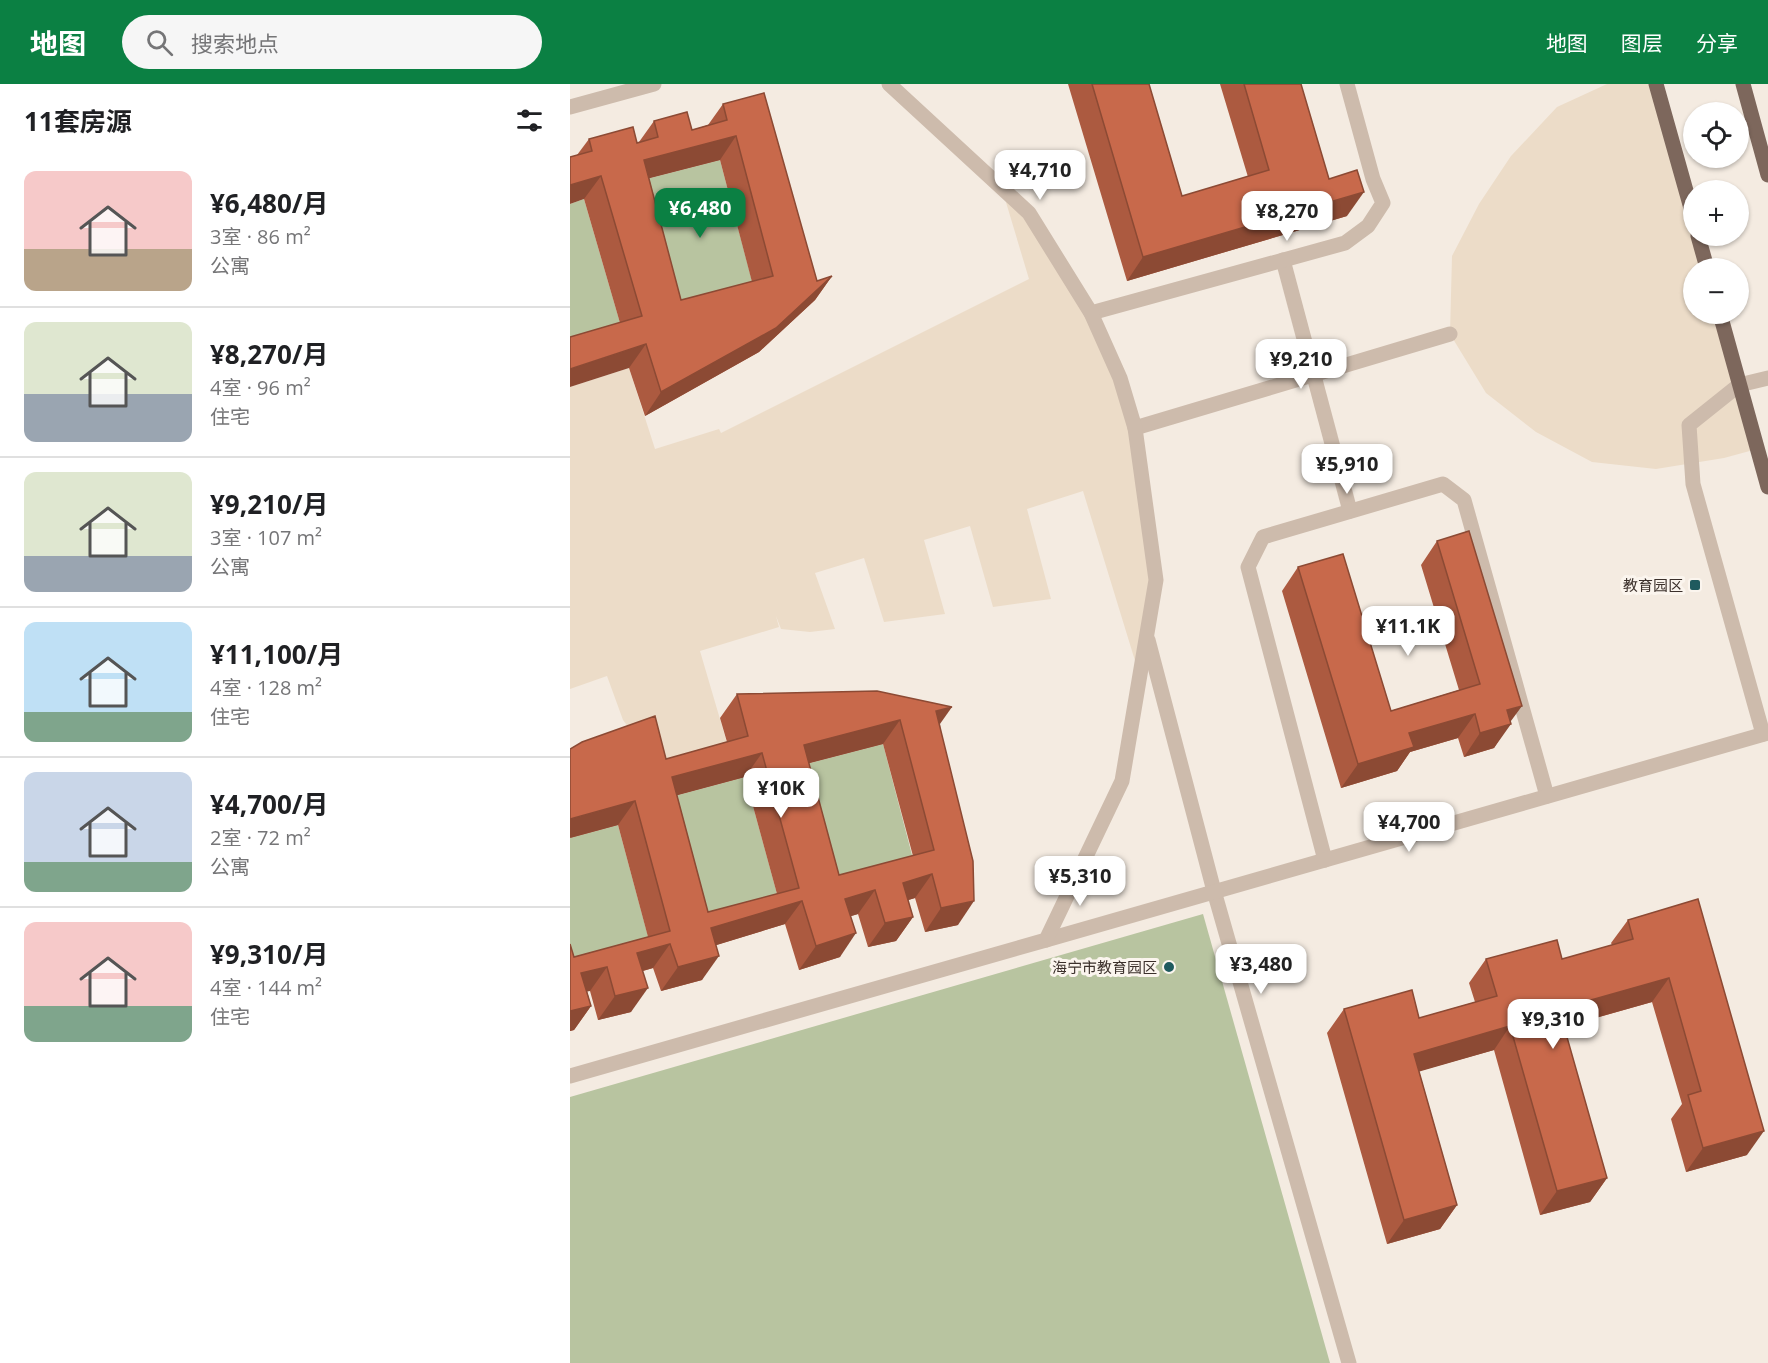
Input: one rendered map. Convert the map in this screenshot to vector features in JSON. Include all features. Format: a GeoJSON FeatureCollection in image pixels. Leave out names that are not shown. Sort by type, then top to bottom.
{"type":"FeatureCollection","features":[{"type":"Feature","properties":{"kind":"main road"},"geometry":{"type":"LineString","coordinates":[[1656,84],[1683,180]]}},
{"type":"Feature","properties":{"kind":"main road"},"geometry":{"type":"LineString","coordinates":[[1743,84],[1768,175]]}},
{"type":"Feature","properties":{"kind":"main road"},"geometry":{"type":"LineString","coordinates":[[1723,324],[1768,487]]}},
{"type":"Feature","properties":{"kind":"street"},"geometry":{"type":"LineString","coordinates":[[570,107],[654,84]]}},
{"type":"Feature","properties":{"kind":"street"},"geometry":{"type":"LineString","coordinates":[[889,84],[1029,213],[1091,313],[1120,378],[1135,428],[1156,580],[1122,782],[1046,940]]}},
{"type":"Feature","properties":{"kind":"street"},"geometry":{"type":"LineString","coordinates":[[1091,313],[1345,243],[1368,226],[1383,203],[1373,179],[1347,84]]}},
{"type":"Feature","properties":{"kind":"street"},"geometry":{"type":"LineString","coordinates":[[1283,260],[1350,511]]}},
{"type":"Feature","properties":{"kind":"street"},"geometry":{"type":"LineString","coordinates":[[1135,428],[1450,334]]}},
{"type":"Feature","properties":{"kind":"street"},"geometry":{"type":"LineString","coordinates":[[570,1076],[1766,734],[1693,484],[1689,425],[1739,385],[1768,378]]}},
{"type":"Feature","properties":{"kind":"street"},"geometry":{"type":"LineString","coordinates":[[1325,860],[1248,567],[1263,537],[1443,484],[1464,500],[1547,796]]}},
{"type":"Feature","properties":{"kind":"street"},"geometry":{"type":"LineString","coordinates":[[1147,635],[1214,891],[1349,1363]]}},
{"type":"Feature","properties":{"kind":"green space"},"geometry":{"type":"Polygon","coordinates":[[[720,160],[757,300],[664,324],[627,184],[720,160]]]}},
{"type":"Feature","properties":{"kind":"green space"},"geometry":{"type":"Polygon","coordinates":[[[584,199],[625,340],[570,356],[570,204],[584,199]]]}},
{"type":"Feature","properties":{"kind":"green space"},"geometry":{"type":"Polygon","coordinates":[[[883,744],[917,874],[822,899],[787,769],[883,744]]]}},
{"type":"Feature","properties":{"kind":"green space"},"geometry":{"type":"Polygon","coordinates":[[[745,777],[782,912],[692,936],[656,801],[745,777]]]}},
{"type":"Feature","properties":{"kind":"green space"},"geometry":{"type":"Polygon","coordinates":[[[618,825],[653,955],[570,978],[570,838],[618,825]]]}},
{"type":"Feature","properties":{"kind":"green space"},"geometry":{"type":"Polygon","coordinates":[[[1203,914],[1330,1363],[570,1363],[570,1097],[1203,914]]]}},
{"type":"Feature","properties":{"kind":"shaded area"},"geometry":{"type":"Polygon","coordinates":[[[1607,84],[1656,84],[1683,183],[1683,246],[1698,246],[1703,258],[1683,258],[1683,324],[1723,324],[1757,449],[1724,458],[1656,469],[1592,462],[1536,432],[1486,393],[1450,334],[1452,256],[1479,204],[1511,156],[1557,107],[1607,84]]]}},
{"type":"Feature","properties":{"kind":"shaded area"},"geometry":{"type":"Polygon","coordinates":[[[1002,189],[1029,213],[1120,378],[1156,580],[1140,677],[1083,491],[1027,509],[1051,599],[993,607],[970,526],[924,540],[945,614],[884,622],[864,558],[815,573],[835,629],[810,632],[781,629],[776,616],[779,627],[700,651],[732,760],[649,782],[638,740],[623,720],[607,676],[570,689],[570,387],[629,368],[655,449],[719,429],[721,433],[1029,279],[1002,189]]]}},
{"type":"Feature","properties":{"kind":"building"},"geometry":{"type":"Polygon","coordinates":[[[1092,84],[1149,84],[1182,196],[1269,170],[1244,84],[1301,84],[1329,179],[1357,170],[1364,192],[1143,257],[1092,84]]]}},
{"type":"Feature","properties":{"kind":"building"},"geometry":{"type":"Polygon","coordinates":[[[764,93],[817,281],[832,276],[776,328],[661,392],[646,344],[570,369],[570,337],[642,316],[601,176],[570,185],[570,157],[592,151],[589,139],[633,127],[637,143],[658,137],[654,121],[687,112],[692,130],[727,120],[723,104],[764,93]],[[736,136],[644,160],[681,300],[773,276],[736,136]]]}},
{"type":"Feature","properties":{"kind":"building"},"geometry":{"type":"Polygon","coordinates":[[[1469,531],[1522,706],[1507,710],[1511,724],[1480,733],[1475,714],[1409,733],[1414,747],[1358,764],[1298,567],[1343,554],[1391,711],[1480,684],[1437,541],[1469,531]]]}},
{"type":"Feature","properties":{"kind":"building"},"geometry":{"type":"Polygon","coordinates":[[[877,691],[952,707],[936,711],[973,861],[974,901],[941,908],[932,874],[903,883],[913,917],[885,923],[875,890],[845,899],[856,933],[816,946],[802,901],[711,928],[719,956],[678,967],[670,944],[637,953],[648,988],[615,996],[607,967],[581,973],[591,1006],[570,1011],[570,944],[574,957],[670,931],[635,801],[570,819],[570,749],[582,742],[655,716],[666,759],[748,736],[737,694],[877,691]],[[900,720],[804,745],[839,875],[934,850],[900,720]],[[762,753],[672,777],[708,912],[799,888],[762,753]]]}},
{"type":"Feature","properties":{"kind":"building"},"geometry":{"type":"Polygon","coordinates":[[[1698,899],[1764,1131],[1703,1148],[1688,1095],[1701,1091],[1669,978],[1559,1009],[1607,1178],[1557,1191],[1510,1026],[1414,1054],[1457,1205],[1404,1220],[1344,1009],[1412,990],[1419,1018],[1497,996],[1486,959],[1557,940],[1562,959],[1633,939],[1628,920],[1698,899]]]}},
{"type":"Feature","properties":{"kind":"place","name":"教育园区"},"geometry":{"type":"Point","coordinates":[1695,585]}},
{"type":"Feature","properties":{"kind":"place","name":"海宁市教育园区"},"geometry":{"type":"Point","coordinates":[1169,967]}}]}
